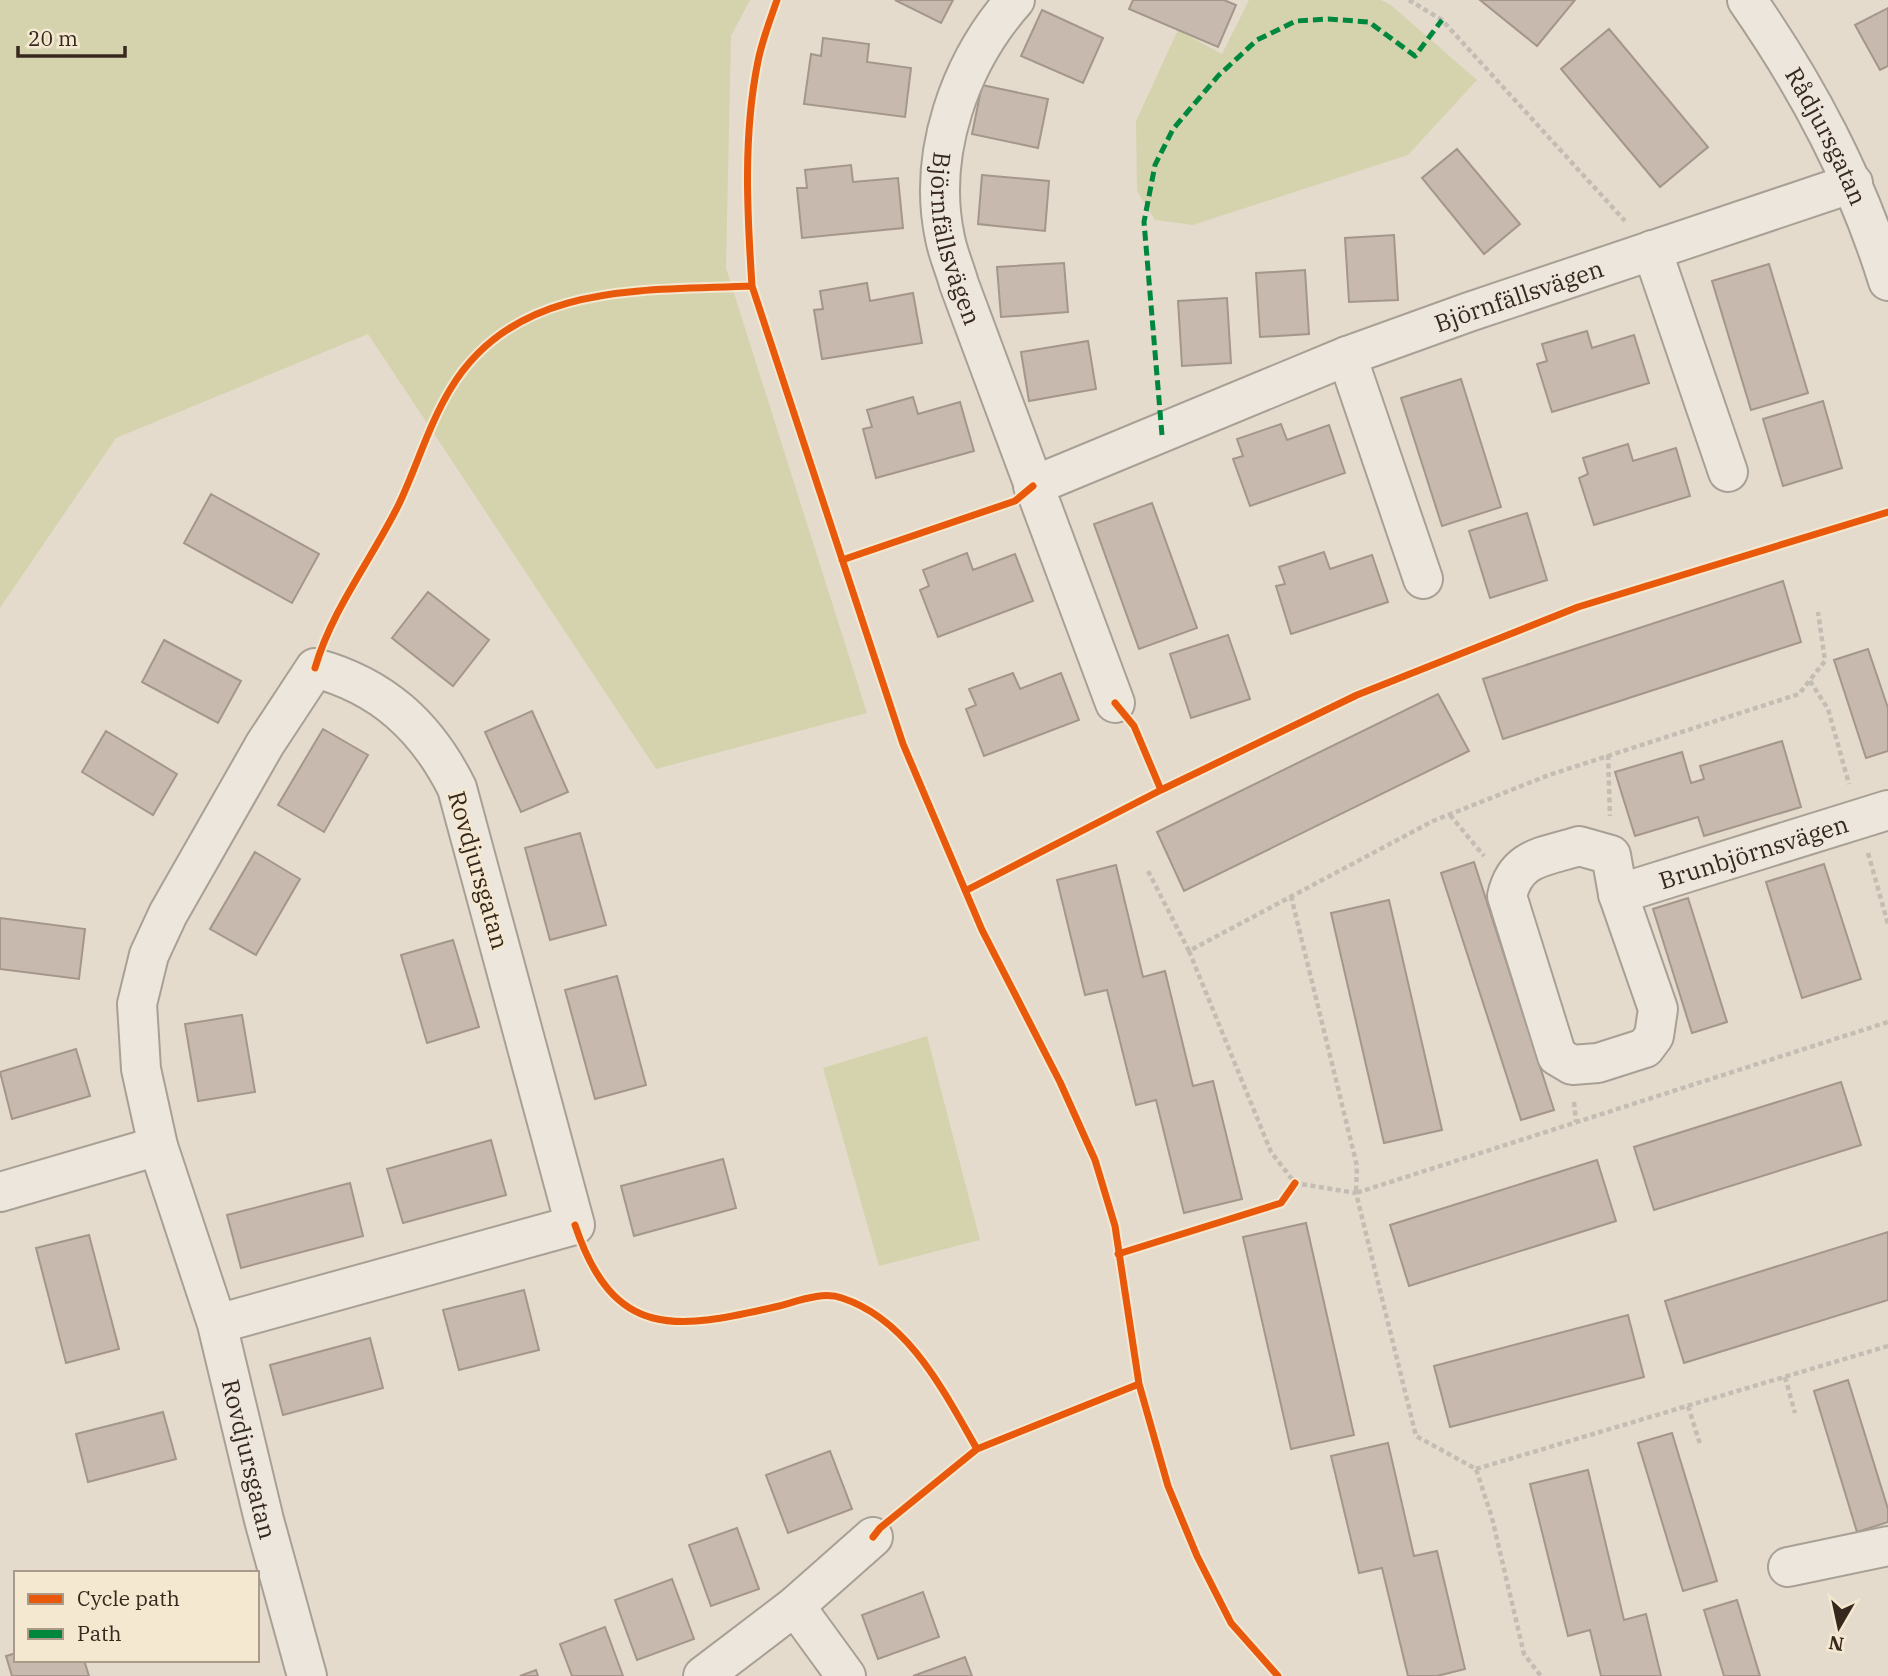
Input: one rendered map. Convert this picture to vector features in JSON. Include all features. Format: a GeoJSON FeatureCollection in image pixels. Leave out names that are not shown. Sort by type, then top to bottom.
{"type":"FeatureCollection","features":[{"type":"Feature","properties":{"kind":"street","name":"Björnfällsvägen"},"geometry":{"type":"LineString","coordinates":[[1015,0],[989,30],[960,89],[948,122],[941,186],[945,237],[1033,486],[1115,703]]}},
{"type":"Feature","properties":{"kind":"street","name":"Rådjursgatan"},"geometry":{"type":"LineString","coordinates":[[1747,0],[1783,53],[1826,125],[1853,183],[1888,281]]}},
{"type":"Feature","properties":{"kind":"street","name":"Björnfällsvägen"},"geometry":{"type":"LineString","coordinates":[[1033,486],[1347,356],[1853,183]]}},
{"type":"Feature","properties":{"kind":"street"},"geometry":{"type":"LineString","coordinates":[[1651,250],[1728,472]]}},
{"type":"Feature","properties":{"kind":"street"},"geometry":{"type":"LineString","coordinates":[[1347,356],[1423,579]]}},
{"type":"Feature","properties":{"kind":"street","name":"Rovdjursgatan"},"geometry":{"type":"LineString","coordinates":[[217,1324],[575,1225],[457,788],[443,760],[395,707],[370,687],[346,676],[314,668],[265,744],[168,914],[149,956],[137,1004],[141,1069],[158,1146],[217,1324],[301,1674]]}},
{"type":"Feature","properties":{"kind":"street","name":"Brunbjörnsvägen"},"geometry":{"type":"LineString","coordinates":[[1618,894],[1888,810]]}},
{"type":"Feature","properties":{"kind":"street"},"geometry":{"type":"LineString","coordinates":[[1579,846],[1611,855],[1618,894],[1658,1009],[1654,1036],[1645,1048],[1598,1063],[1572,1065],[1557,1056],[1507,896],[1512,877],[1525,863],[1579,846]]}},
{"type":"Feature","properties":{"kind":"street"},"geometry":{"type":"LineString","coordinates":[[0,1192],[158,1146]]}},
{"type":"Feature","properties":{"kind":"street"},"geometry":{"type":"LineString","coordinates":[[703,1676],[795,1606],[873,1537]]}},
{"type":"Feature","properties":{"kind":"street"},"geometry":{"type":"LineString","coordinates":[[1788,1567],[1888,1546]]}},
{"type":"Feature","properties":{"kind":"street"},"geometry":{"type":"LineString","coordinates":[[795,1606],[846,1676]]}},
{"type":"Feature","properties":{"kind":"path"},"geometry":{"type":"LineString","coordinates":[[1409,0],[1442,20],[1539,123],[1651,250]]}},
{"type":"Feature","properties":{"kind":"path"},"geometry":{"type":"LineString","coordinates":[[1189,951],[1450,815],[1549,775],[1799,694],[1825,661],[1814,600]]}},
{"type":"Feature","properties":{"kind":"path"},"geometry":{"type":"LineString","coordinates":[[1608,755],[1611,855]]}},
{"type":"Feature","properties":{"kind":"path"},"geometry":{"type":"LineString","coordinates":[[1450,815],[1510,886]]}},
{"type":"Feature","properties":{"kind":"path"},"geometry":{"type":"LineString","coordinates":[[1141,859],[1189,951],[1271,1152],[1296,1183],[1356,1193],[1888,1022]]}},
{"type":"Feature","properties":{"kind":"path"},"geometry":{"type":"LineString","coordinates":[[1291,896],[1357,1167],[1356,1193],[1416,1436],[1476,1469],[1492,1518],[1523,1657],[1541,1676]]}},
{"type":"Feature","properties":{"kind":"path"},"geometry":{"type":"LineString","coordinates":[[1288,1193],[1296,1183]]}},
{"type":"Feature","properties":{"kind":"path"},"geometry":{"type":"LineString","coordinates":[[1476,1469],[1888,1346]]}},
{"type":"Feature","properties":{"kind":"path"},"geometry":{"type":"LineString","coordinates":[[1785,1377],[1796,1413]]}},
{"type":"Feature","properties":{"kind":"path"},"geometry":{"type":"LineString","coordinates":[[1688,1406],[1700,1444]]}},
{"type":"Feature","properties":{"kind":"shaded area"},"geometry":{"type":"Polygon","coordinates":[[[0,0],[750,0],[731,36],[726,268],[867,713],[656,769],[368,334],[116,438],[0,608],[0,0]]]}},
{"type":"Feature","properties":{"kind":"shaded area"},"geometry":{"type":"Polygon","coordinates":[[[1249,0],[1381,0],[1391,5],[1477,80],[1408,155],[1193,225],[1155,220],[1137,191],[1136,121],[1178,30],[1222,54],[1249,0]]]}},
{"type":"Feature","properties":{"kind":"shaded area"},"geometry":{"type":"Polygon","coordinates":[[[927,1036],[980,1240],[879,1266],[823,1068],[927,1036]]]}},
{"type":"Feature","properties":{"kind":"building"},"geometry":{"type":"Polygon","coordinates":[[[895,0],[953,0],[941,23],[895,0]]]}},
{"type":"Feature","properties":{"kind":"building"},"geometry":{"type":"Polygon","coordinates":[[[1133,0],[1224,0],[1236,5],[1218,47],[1129,9],[1133,0]]]}},
{"type":"Feature","properties":{"kind":"building"},"geometry":{"type":"Polygon","coordinates":[[[1480,0],[1575,0],[1537,46],[1480,0]]]}},
{"type":"Feature","properties":{"kind":"building"},"geometry":{"type":"Polygon","coordinates":[[[1888,8],[1888,66],[1880,70],[1855,25],[1888,8]]]}},
{"type":"Feature","properties":{"kind":"building"},"geometry":{"type":"Polygon","coordinates":[[[1042,10],[1103,38],[1083,83],[1021,56],[1042,10]]]}},
{"type":"Feature","properties":{"kind":"building"},"geometry":{"type":"Polygon","coordinates":[[[1609,29],[1708,147],[1660,187],[1561,69],[1609,29]]]}},
{"type":"Feature","properties":{"kind":"building"},"geometry":{"type":"Polygon","coordinates":[[[823,38],[869,44],[867,62],[911,68],[905,117],[804,104],[811,54],[821,56],[823,38]]]}},
{"type":"Feature","properties":{"kind":"building"},"geometry":{"type":"Polygon","coordinates":[[[982,85],[1048,99],[1038,148],[972,134],[982,85]]]}},
{"type":"Feature","properties":{"kind":"building"},"geometry":{"type":"Polygon","coordinates":[[[1457,149],[1520,224],[1484,254],[1422,178],[1457,149]]]}},
{"type":"Feature","properties":{"kind":"building"},"geometry":{"type":"Polygon","coordinates":[[[851,165],[853,182],[898,178],[903,228],[802,238],[797,188],[807,188],[805,170],[851,165]]]}},
{"type":"Feature","properties":{"kind":"building"},"geometry":{"type":"Polygon","coordinates":[[[982,175],[1049,181],[1045,231],[978,224],[982,175]]]}},
{"type":"Feature","properties":{"kind":"building"},"geometry":{"type":"Polygon","coordinates":[[[1394,235],[1398,300],[1349,302],[1345,238],[1394,235]]]}},
{"type":"Feature","properties":{"kind":"building"},"geometry":{"type":"Polygon","coordinates":[[[1064,263],[1068,312],[1001,317],[997,267],[1064,263]]]}},
{"type":"Feature","properties":{"kind":"building"},"geometry":{"type":"Polygon","coordinates":[[[1769,264],[1808,393],[1751,410],[1712,281],[1769,264]]]}},
{"type":"Feature","properties":{"kind":"building"},"geometry":{"type":"Polygon","coordinates":[[[1305,270],[1309,334],[1260,337],[1256,273],[1305,270]]]}},
{"type":"Feature","properties":{"kind":"building"},"geometry":{"type":"Polygon","coordinates":[[[867,283],[870,301],[913,293],[922,343],[822,359],[814,310],[823,309],[820,291],[867,283]]]}},
{"type":"Feature","properties":{"kind":"building"},"geometry":{"type":"Polygon","coordinates":[[[1227,298],[1231,363],[1182,366],[1178,301],[1227,298]]]}},
{"type":"Feature","properties":{"kind":"building"},"geometry":{"type":"Polygon","coordinates":[[[1587,331],[1592,348],[1634,335],[1649,383],[1552,412],[1537,364],[1547,361],[1542,344],[1587,331]]]}},
{"type":"Feature","properties":{"kind":"building"},"geometry":{"type":"Polygon","coordinates":[[[1088,341],[1096,389],[1029,401],[1021,352],[1088,341]]]}},
{"type":"Feature","properties":{"kind":"building"},"geometry":{"type":"Polygon","coordinates":[[[1461,379],[1501,507],[1442,526],[1401,398],[1461,379]]]}},
{"type":"Feature","properties":{"kind":"building"},"geometry":{"type":"Polygon","coordinates":[[[913,397],[918,414],[960,402],[974,451],[876,478],[863,429],[872,427],[867,410],[913,397]]]}},
{"type":"Feature","properties":{"kind":"building"},"geometry":{"type":"Polygon","coordinates":[[[1823,401],[1842,468],[1783,486],[1763,419],[1823,401]]]}},
{"type":"Feature","properties":{"kind":"building"},"geometry":{"type":"Polygon","coordinates":[[[1281,424],[1287,440],[1329,425],[1345,473],[1250,506],[1233,459],[1243,456],[1237,439],[1281,424]]]}},
{"type":"Feature","properties":{"kind":"building"},"geometry":{"type":"Polygon","coordinates":[[[1628,444],[1633,461],[1676,448],[1690,496],[1594,525],[1579,478],[1588,474],[1583,458],[1628,444]]]}},
{"type":"Feature","properties":{"kind":"building"},"geometry":{"type":"Polygon","coordinates":[[[211,494],[319,554],[292,603],[184,543],[211,494]]]}},
{"type":"Feature","properties":{"kind":"building"},"geometry":{"type":"Polygon","coordinates":[[[1152,503],[1197,628],[1139,649],[1094,524],[1152,503]]]}},
{"type":"Feature","properties":{"kind":"building"},"geometry":{"type":"Polygon","coordinates":[[[1527,513],[1547,580],[1490,598],[1469,531],[1527,513]]]}},
{"type":"Feature","properties":{"kind":"building"},"geometry":{"type":"Polygon","coordinates":[[[1324,552],[1330,569],[1372,555],[1388,602],[1291,634],[1276,586],[1285,584],[1279,567],[1324,552]]]}},
{"type":"Feature","properties":{"kind":"building"},"geometry":{"type":"Polygon","coordinates":[[[967,553],[973,570],[1015,554],[1033,601],[938,637],[920,590],[929,586],[923,570],[967,553]]]}},
{"type":"Feature","properties":{"kind":"building"},"geometry":{"type":"Polygon","coordinates":[[[1783,581],[1801,642],[1503,739],[1483,679],[1783,581]]]}},
{"type":"Feature","properties":{"kind":"building"},"geometry":{"type":"Polygon","coordinates":[[[428,592],[489,640],[453,686],[392,638],[428,592]]]}},
{"type":"Feature","properties":{"kind":"building"},"geometry":{"type":"Polygon","coordinates":[[[1228,635],[1250,699],[1191,718],[1170,654],[1228,635]]]}},
{"type":"Feature","properties":{"kind":"building"},"geometry":{"type":"Polygon","coordinates":[[[164,640],[241,681],[218,723],[142,682],[164,640]]]}},
{"type":"Feature","properties":{"kind":"building"},"geometry":{"type":"Polygon","coordinates":[[[1868,649],[1888,708],[1888,751],[1866,758],[1834,660],[1868,649]]]}},
{"type":"Feature","properties":{"kind":"building"},"geometry":{"type":"Polygon","coordinates":[[[1013,673],[1020,689],[1061,673],[1079,720],[984,756],[966,709],[976,705],[969,689],[1013,673]]]}},
{"type":"Feature","properties":{"kind":"building"},"geometry":{"type":"Polygon","coordinates":[[[1438,694],[1469,751],[1184,891],[1157,832],[1438,694]]]}},
{"type":"Feature","properties":{"kind":"building"},"geometry":{"type":"Polygon","coordinates":[[[532,711],[568,792],[521,812],[485,732],[532,711]]]}},
{"type":"Feature","properties":{"kind":"building"},"geometry":{"type":"Polygon","coordinates":[[[323,729],[368,755],[324,832],[278,805],[323,729]]]}},
{"type":"Feature","properties":{"kind":"building"},"geometry":{"type":"Polygon","coordinates":[[[106,731],[177,774],[153,815],[82,772],[106,731]]]}},
{"type":"Feature","properties":{"kind":"building"},"geometry":{"type":"Polygon","coordinates":[[[1782,741],[1801,807],[1704,836],[1698,817],[1635,836],[1615,772],[1682,752],[1691,783],[1704,779],[1700,766],[1782,741]]]}},
{"type":"Feature","properties":{"kind":"building"},"geometry":{"type":"Polygon","coordinates":[[[580,833],[606,925],[550,940],[525,848],[580,833]]]}},
{"type":"Feature","properties":{"kind":"building"},"geometry":{"type":"Polygon","coordinates":[[[255,852],[300,879],[256,955],[210,929],[255,852]]]}},
{"type":"Feature","properties":{"kind":"building"},"geometry":{"type":"Polygon","coordinates":[[[1474,862],[1554,1110],[1521,1120],[1441,873],[1474,862]]]}},
{"type":"Feature","properties":{"kind":"building"},"geometry":{"type":"Polygon","coordinates":[[[1824,864],[1861,979],[1802,998],[1766,882],[1824,864]]]}},
{"type":"Feature","properties":{"kind":"building"},"geometry":{"type":"Polygon","coordinates":[[[1116,865],[1143,977],[1165,971],[1193,1086],[1213,1081],[1242,1199],[1184,1213],[1156,1100],[1136,1105],[1107,990],[1085,995],[1057,880],[1116,865]]]}},
{"type":"Feature","properties":{"kind":"building"},"geometry":{"type":"Polygon","coordinates":[[[1688,898],[1727,1022],[1692,1033],[1653,909],[1688,898]]]}},
{"type":"Feature","properties":{"kind":"building"},"geometry":{"type":"Polygon","coordinates":[[[1389,900],[1442,1130],[1384,1143],[1331,913],[1389,900]]]}},
{"type":"Feature","properties":{"kind":"building"},"geometry":{"type":"Polygon","coordinates":[[[0,918],[85,929],[79,979],[0,969],[0,918]]]}},
{"type":"Feature","properties":{"kind":"building"},"geometry":{"type":"Polygon","coordinates":[[[453,940],[479,1027],[427,1043],[401,955],[453,940]]]}},
{"type":"Feature","properties":{"kind":"building"},"geometry":{"type":"Polygon","coordinates":[[[617,976],[646,1085],[595,1099],[565,990],[617,976]]]}},
{"type":"Feature","properties":{"kind":"building"},"geometry":{"type":"Polygon","coordinates":[[[242,1015],[255,1092],[198,1101],[185,1024],[242,1015]]]}},
{"type":"Feature","properties":{"kind":"building"},"geometry":{"type":"Polygon","coordinates":[[[76,1049],[90,1096],[12,1119],[0,1072],[76,1049]]]}},
{"type":"Feature","properties":{"kind":"building"},"geometry":{"type":"Polygon","coordinates":[[[1841,1082],[1861,1145],[1654,1210],[1634,1147],[1841,1082]]]}},
{"type":"Feature","properties":{"kind":"building"},"geometry":{"type":"Polygon","coordinates":[[[491,1140],[506,1195],[403,1223],[387,1169],[491,1140]]]}},
{"type":"Feature","properties":{"kind":"building"},"geometry":{"type":"Polygon","coordinates":[[[723,1159],[736,1208],[634,1236],[621,1186],[723,1159]]]}},
{"type":"Feature","properties":{"kind":"building"},"geometry":{"type":"Polygon","coordinates":[[[1597,1160],[1616,1221],[1409,1286],[1390,1225],[1597,1160]]]}},
{"type":"Feature","properties":{"kind":"building"},"geometry":{"type":"Polygon","coordinates":[[[350,1183],[363,1236],[241,1268],[227,1215],[350,1183]]]}},
{"type":"Feature","properties":{"kind":"building"},"geometry":{"type":"Polygon","coordinates":[[[1306,1223],[1354,1435],[1291,1449],[1243,1237],[1306,1223]]]}},
{"type":"Feature","properties":{"kind":"building"},"geometry":{"type":"Polygon","coordinates":[[[1888,1232],[1888,1300],[1684,1363],[1665,1301],[1888,1232]]]}},
{"type":"Feature","properties":{"kind":"building"},"geometry":{"type":"Polygon","coordinates":[[[89,1235],[119,1349],[66,1363],[36,1248],[89,1235]]]}},
{"type":"Feature","properties":{"kind":"building"},"geometry":{"type":"Polygon","coordinates":[[[524,1290],[539,1350],[459,1370],[443,1310],[524,1290]]]}},
{"type":"Feature","properties":{"kind":"building"},"geometry":{"type":"Polygon","coordinates":[[[1628,1315],[1644,1377],[1450,1427],[1434,1366],[1628,1315]]]}},
{"type":"Feature","properties":{"kind":"building"},"geometry":{"type":"Polygon","coordinates":[[[370,1338],[383,1388],[283,1415],[270,1365],[370,1338]]]}},
{"type":"Feature","properties":{"kind":"building"},"geometry":{"type":"Polygon","coordinates":[[[1848,1380],[1888,1509],[1888,1522],[1857,1532],[1814,1391],[1848,1380]]]}},
{"type":"Feature","properties":{"kind":"building"},"geometry":{"type":"Polygon","coordinates":[[[163,1412],[176,1459],[88,1482],[76,1434],[163,1412]]]}},
{"type":"Feature","properties":{"kind":"building"},"geometry":{"type":"Polygon","coordinates":[[[1672,1433],[1717,1581],[1683,1591],[1638,1443],[1672,1433]]]}},
{"type":"Feature","properties":{"kind":"building"},"geometry":{"type":"Polygon","coordinates":[[[1388,1443],[1414,1556],[1437,1551],[1465,1669],[1437,1676],[1408,1676],[1382,1568],[1359,1573],[1331,1456],[1388,1443]]]}},
{"type":"Feature","properties":{"kind":"building"},"geometry":{"type":"Polygon","coordinates":[[[830,1451],[852,1509],[788,1533],[766,1475],[830,1451]]]}},
{"type":"Feature","properties":{"kind":"building"},"geometry":{"type":"Polygon","coordinates":[[[1588,1470],[1624,1620],[1646,1614],[1661,1676],[1601,1676],[1590,1630],[1568,1636],[1530,1484],[1588,1470]]]}},
{"type":"Feature","properties":{"kind":"building"},"geometry":{"type":"Polygon","coordinates":[[[737,1528],[759,1589],[711,1606],[689,1545],[737,1528]]]}},
{"type":"Feature","properties":{"kind":"building"},"geometry":{"type":"Polygon","coordinates":[[[672,1579],[694,1639],[637,1660],[615,1600],[672,1579]]]}},
{"type":"Feature","properties":{"kind":"building"},"geometry":{"type":"Polygon","coordinates":[[[923,1592],[939,1637],[878,1659],[862,1615],[923,1592]]]}},
{"type":"Feature","properties":{"kind":"building"},"geometry":{"type":"Polygon","coordinates":[[[1737,1600],[1760,1676],[1724,1676],[1704,1610],[1737,1600]]]}},
{"type":"Feature","properties":{"kind":"building"},"geometry":{"type":"Polygon","coordinates":[[[605,1627],[623,1676],[572,1676],[560,1644],[605,1627]]]}},
{"type":"Feature","properties":{"kind":"building"},"geometry":{"type":"Polygon","coordinates":[[[14,1654],[14,1662],[85,1662],[89,1676],[12,1676],[6,1656],[14,1654]]]}},
{"type":"Feature","properties":{"kind":"building"},"geometry":{"type":"Polygon","coordinates":[[[965,1657],[972,1676],[913,1676],[965,1657]]]}},
{"type":"Feature","properties":{"kind":"building"},"geometry":{"type":"Polygon","coordinates":[[[536,1670],[538,1676],[520,1676],[536,1670]]]}},
{"type":"Feature","properties":{"kind":"marked path"},"geometry":{"type":"LineString","coordinates":[[1162,435],[1144,222],[1155,165],[1173,129],[1218,76],[1257,40],[1296,21],[1328,19],[1369,22],[1415,56],[1442,20]]}},
{"type":"Feature","properties":{"kind":"cycle path"},"geometry":{"type":"LineString","coordinates":[[777,0],[760,53],[750,117],[748,201],[752,286],[903,744],[982,930],[1060,1082],[1095,1160],[1115,1226],[1139,1384],[1168,1486],[1197,1556],[1231,1623],[1278,1676]]}},
{"type":"Feature","properties":{"kind":"cycle path"},"geometry":{"type":"LineString","coordinates":[[315,668],[322,646],[342,605],[399,504],[443,402],[478,353],[510,328],[546,310],[585,299],[626,292],[752,286]]}},
{"type":"Feature","properties":{"kind":"cycle path"},"geometry":{"type":"LineString","coordinates":[[842,560],[1015,501],[1033,486]]}},
{"type":"Feature","properties":{"kind":"cycle path"},"geometry":{"type":"LineString","coordinates":[[967,890],[1161,790],[1357,695],[1578,607],[1888,512]]}},
{"type":"Feature","properties":{"kind":"cycle path"},"geometry":{"type":"LineString","coordinates":[[1115,703],[1134,726],[1161,790]]}},
{"type":"Feature","properties":{"kind":"cycle path"},"geometry":{"type":"LineString","coordinates":[[1118,1254],[1281,1203],[1295,1183]]}},
{"type":"Feature","properties":{"kind":"cycle path"},"geometry":{"type":"LineString","coordinates":[[575,1225],[591,1263],[609,1290],[630,1308],[653,1318],[679,1322],[709,1320],[810,1297],[827,1296],[842,1298],[866,1308],[887,1323],[922,1360],[977,1449]]}},
{"type":"Feature","properties":{"kind":"cycle path"},"geometry":{"type":"LineString","coordinates":[[873,1537],[880,1528],[977,1449],[1139,1384]]}}]}
